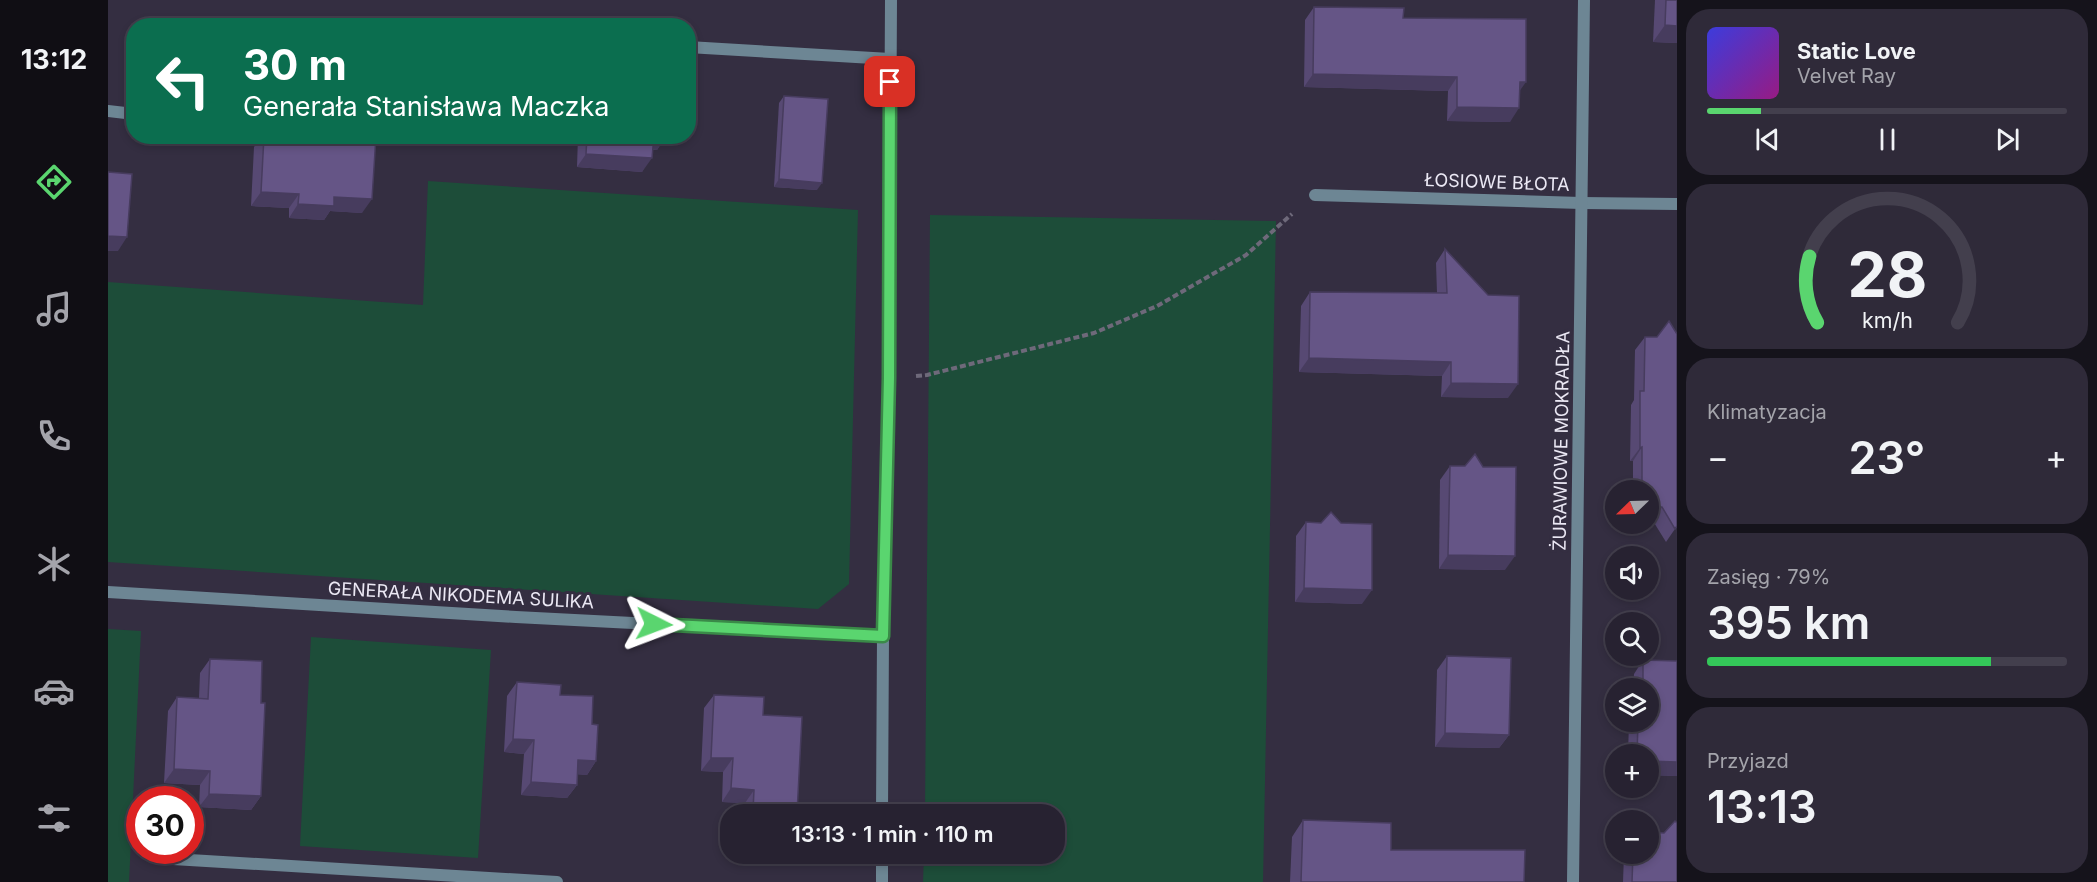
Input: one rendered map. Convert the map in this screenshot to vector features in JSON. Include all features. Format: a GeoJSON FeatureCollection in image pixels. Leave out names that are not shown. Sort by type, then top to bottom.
{"type":"FeatureCollection","features":[{"type":"Feature","properties":{"kind":"street"},"geometry":{"type":"LineString","coordinates":[[882,804],[889,378],[891,0]]}},
{"type":"Feature","properties":{"kind":"street","name":"ŻURAWIOWE MOKRADŁA"},"geometry":{"type":"LineString","coordinates":[[1574,882],[1584,0]]}},
{"type":"Feature","properties":{"kind":"street"},"geometry":{"type":"LineString","coordinates":[[696,47],[890,59]]}},
{"type":"Feature","properties":{"kind":"street"},"geometry":{"type":"LineString","coordinates":[[108,111],[126,113]]}},
{"type":"Feature","properties":{"kind":"street","name":"ŁOSIOWE BŁOTA"},"geometry":{"type":"LineString","coordinates":[[1315,195],[1677,204]]}},
{"type":"Feature","properties":{"kind":"street","name":"GENERAŁA NIKODEMA SULIKA"},"geometry":{"type":"LineString","coordinates":[[108,592],[516,617],[883,636]]}},
{"type":"Feature","properties":{"kind":"street"},"geometry":{"type":"LineString","coordinates":[[204,861],[557,882]]}},
{"type":"Feature","properties":{"kind":"street"},"geometry":{"type":"LineString","coordinates":[[882,864],[882,882]]}},
{"type":"Feature","properties":{"kind":"path"},"geometry":{"type":"LineString","coordinates":[[889,378],[927,375],[1094,333],[1157,306],[1246,255],[1315,195]]}},
{"type":"Feature","properties":{"kind":"green space"},"geometry":{"type":"Polygon","coordinates":[[[428,181],[858,210],[849,584],[818,609],[108,562],[108,282],[423,305],[428,181]]]}},
{"type":"Feature","properties":{"kind":"green space"},"geometry":{"type":"Polygon","coordinates":[[[930,215],[1276,221],[1263,882],[923,882],[924,864],[1065,864],[1065,804],[925,804],[930,215]]]}},
{"type":"Feature","properties":{"kind":"green space"},"geometry":{"type":"Polygon","coordinates":[[[108,629],[141,631],[134,786],[126,786],[126,864],[130,864],[129,882],[108,882],[108,629]]]}},
{"type":"Feature","properties":{"kind":"green space"},"geometry":{"type":"Polygon","coordinates":[[[311,637],[491,650],[478,858],[300,846],[311,637]]]}},
{"type":"Feature","properties":{"kind":"building"},"geometry":{"type":"Polygon","coordinates":[[[1666,0],[1677,0],[1677,26],[1665,25],[1666,0]]]}},
{"type":"Feature","properties":{"kind":"building"},"geometry":{"type":"Polygon","coordinates":[[[1314,7],[1404,8],[1403,18],[1526,19],[1526,82],[1520,82],[1519,108],[1457,107],[1457,77],[1313,74],[1314,7]]]}},
{"type":"Feature","properties":{"kind":"building"},"geometry":{"type":"Polygon","coordinates":[[[784,96],[828,99],[822,183],[779,179],[784,96]]]}},
{"type":"Feature","properties":{"kind":"building"},"geometry":{"type":"Polygon","coordinates":[[[264,144],[375,144],[372,199],[334,197],[334,206],[298,204],[299,194],[261,192],[264,144]]]}},
{"type":"Feature","properties":{"kind":"building"},"geometry":{"type":"Polygon","coordinates":[[[587,144],[653,144],[652,158],[586,154],[587,144]]]}},
{"type":"Feature","properties":{"kind":"building"},"geometry":{"type":"Polygon","coordinates":[[[108,172],[132,174],[127,237],[108,236],[108,172]]]}},
{"type":"Feature","properties":{"kind":"building"},"geometry":{"type":"Polygon","coordinates":[[[1445,249],[1488,295],[1519,296],[1518,384],[1451,383],[1451,362],[1309,358],[1310,292],[1447,293],[1445,249]]]}},
{"type":"Feature","properties":{"kind":"building"},"geometry":{"type":"Polygon","coordinates":[[[1669,321],[1677,334],[1677,526],[1675,529],[1662,507],[1659,507],[1659,480],[1642,480],[1640,391],[1644,391],[1645,337],[1657,337],[1669,321]]]}},
{"type":"Feature","properties":{"kind":"building"},"geometry":{"type":"Polygon","coordinates":[[[1475,454],[1483,467],[1516,467],[1515,556],[1448,555],[1450,466],[1465,466],[1475,454]]]}},
{"type":"Feature","properties":{"kind":"building"},"geometry":{"type":"Polygon","coordinates":[[[1331,512],[1341,523],[1372,524],[1372,590],[1304,588],[1306,522],[1321,523],[1331,512]]]}},
{"type":"Feature","properties":{"kind":"building"},"geometry":{"type":"Polygon","coordinates":[[[1447,656],[1511,658],[1509,735],[1445,733],[1447,656]]]}},
{"type":"Feature","properties":{"kind":"building"},"geometry":{"type":"Polygon","coordinates":[[[210,659],[262,661],[261,703],[265,703],[261,796],[209,794],[210,771],[174,769],[177,697],[208,699],[210,659]]]}},
{"type":"Feature","properties":{"kind":"building"},"geometry":{"type":"Polygon","coordinates":[[[1659,660],[1677,661],[1677,762],[1659,761],[1659,744],[1637,744],[1638,732],[1659,732],[1659,678],[1643,678],[1643,666],[1659,666],[1659,660]]]}},
{"type":"Feature","properties":{"kind":"building"},"geometry":{"type":"Polygon","coordinates":[[[517,682],[561,685],[560,695],[593,696],[592,724],[598,725],[596,761],[578,760],[577,785],[531,782],[534,740],[513,739],[517,682]]]}},
{"type":"Feature","properties":{"kind":"building"},"geometry":{"type":"Polygon","coordinates":[[[714,695],[764,697],[763,715],[802,717],[798,804],[753,804],[754,790],[731,788],[733,758],[711,758],[714,695]]]}},
{"type":"Feature","properties":{"kind":"building"},"geometry":{"type":"Polygon","coordinates":[[[1303,820],[1391,823],[1391,850],[1525,850],[1524,882],[1301,882],[1303,820]]]}},
{"type":"Feature","properties":{"kind":"building"},"geometry":{"type":"Polygon","coordinates":[[[1675,821],[1677,823],[1677,882],[1632,882],[1633,864],[1659,864],[1659,833],[1664,833],[1675,821]]]}},
{"type":"Feature","properties":{"kind":"route"},"geometry":{"type":"LineString","coordinates":[[654,624],[883,636],[889,378],[890,82]]}}]}
